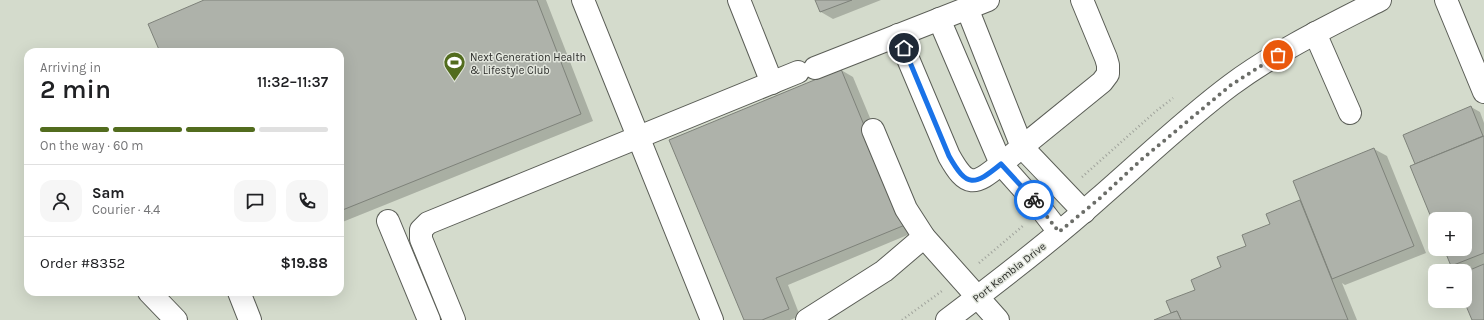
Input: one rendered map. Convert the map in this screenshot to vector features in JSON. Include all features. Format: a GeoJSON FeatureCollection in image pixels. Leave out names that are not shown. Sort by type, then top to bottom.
{"type":"FeatureCollection","features":[{"type":"Feature","properties":{"kind":"street"},"geometry":{"type":"LineString","coordinates":[[583,0],[711,320]]}},
{"type":"Feature","properties":{"kind":"street"},"geometry":{"type":"LineString","coordinates":[[739,0],[772,83]]}},
{"type":"Feature","properties":{"kind":"street"},"geometry":{"type":"LineString","coordinates":[[454,320],[421,239],[421,230],[428,223],[772,83],[988,0]]}},
{"type":"Feature","properties":{"kind":"street"},"geometry":{"type":"LineString","coordinates":[[898,35],[949,156],[958,171],[966,180],[976,181],[985,177],[1102,82],[1108,74],[1106,58],[1082,0]]}},
{"type":"Feature","properties":{"kind":"street","name":"Port Kembla Drive"},"geometry":{"type":"LineString","coordinates":[[947,320],[1012,272],[1084,212],[1141,160],[1231,85],[1315,33],[1380,0]]}},
{"type":"Feature","properties":{"kind":"street"},"geometry":{"type":"LineString","coordinates":[[1446,0],[1484,92]]}},
{"type":"Feature","properties":{"kind":"street"},"geometry":{"type":"LineString","coordinates":[[967,8],[1022,147],[1084,212]]}},
{"type":"Feature","properties":{"kind":"street"},"geometry":{"type":"LineString","coordinates":[[939,19],[1001,164],[1042,210],[1059,232]]}},
{"type":"Feature","properties":{"kind":"street"},"geometry":{"type":"LineString","coordinates":[[1315,33],[1350,113]]}},
{"type":"Feature","properties":{"kind":"street"},"geometry":{"type":"LineString","coordinates":[[874,130],[906,209],[924,237],[998,320]]}},
{"type":"Feature","properties":{"kind":"street"},"geometry":{"type":"LineString","coordinates":[[388,221],[429,320]]}},
{"type":"Feature","properties":{"kind":"street"},"geometry":{"type":"LineString","coordinates":[[807,320],[884,271],[924,237]]}},
{"type":"Feature","properties":{"kind":"street"},"geometry":{"type":"LineString","coordinates":[[154,296],[176,320]]}},
{"type":"Feature","properties":{"kind":"street"},"geometry":{"type":"LineString","coordinates":[[241,296],[250,320]]}},
{"type":"Feature","properties":{"kind":"shaded area"},"geometry":{"type":"Polygon","coordinates":[[[0,0],[1484,0],[1484,320],[0,320],[0,0]]]}},
{"type":"Feature","properties":{"kind":"building","name":"Next Generation Health & Lifestyle Club"},"geometry":{"type":"Polygon","coordinates":[[[204,0],[537,0],[581,114],[344,209],[344,48],[158,48],[148,24],[204,0]]]}},
{"type":"Feature","properties":{"kind":"building"},"geometry":{"type":"Polygon","coordinates":[[[815,0],[852,0],[820,12],[815,0]]]}},
{"type":"Feature","properties":{"kind":"building"},"geometry":{"type":"Polygon","coordinates":[[[841,69],[905,225],[776,278],[789,309],[762,320],[744,320],[669,140],[841,69]]]}},
{"type":"Feature","properties":{"kind":"building"},"geometry":{"type":"Polygon","coordinates":[[[1471,106],[1483,136],[1415,164],[1403,135],[1471,106]]]}},
{"type":"Feature","properties":{"kind":"building"},"geometry":{"type":"Polygon","coordinates":[[[1484,136],[1484,253],[1456,264],[1450,264],[1447,256],[1472,256],[1472,212],[1429,212],[1410,166],[1484,136]]]}},
{"type":"Feature","properties":{"kind":"building"},"geometry":{"type":"Polygon","coordinates":[[[1374,148],[1414,246],[1332,279],[1293,181],[1374,148]]]}},
{"type":"Feature","properties":{"kind":"building"},"geometry":{"type":"Polygon","coordinates":[[[1300,200],[1348,320],[1181,320],[1177,311],[1171,313],[1166,301],[1195,290],[1191,280],[1221,267],[1217,257],[1246,246],[1242,235],[1270,224],[1266,214],[1300,200]]]}},
{"type":"Feature","properties":{"kind":"building"},"geometry":{"type":"Polygon","coordinates":[[[1484,264],[1484,320],[1472,320],[1467,308],[1472,308],[1472,269],[1484,264]]]}},
{"type":"Feature","properties":{"kind":"building"},"geometry":{"type":"Polygon","coordinates":[[[1177,311],[1181,320],[1154,320],[1171,313],[1177,311]]]}},
{"type":"Feature","properties":{"kind":"way so far"},"geometry":{"type":"LineString","coordinates":[[1034,200],[1059,232],[1099,199],[1141,160],[1231,85],[1278,55]]}},
{"type":"Feature","properties":{"kind":"place","name":"Next Generation Health & Lifestyle Club"},"geometry":{"type":"Point","coordinates":[455,82]}},
{"type":"Feature","properties":{"kind":"route"},"geometry":{"type":"LineString","coordinates":[[904,48],[949,156],[958,171],[966,180],[976,181],[985,177],[1001,164],[1034,200]]}}]}
